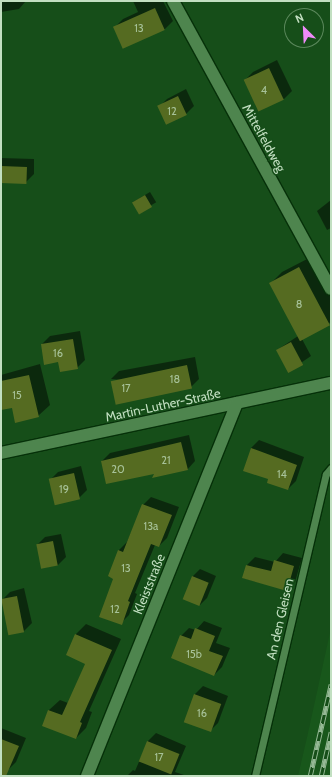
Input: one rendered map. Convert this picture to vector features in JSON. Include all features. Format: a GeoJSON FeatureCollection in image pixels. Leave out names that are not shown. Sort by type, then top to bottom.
{"type":"FeatureCollection","features":[{"type":"Feature","properties":{"kind":"street","name":"Mittelfeldweg"},"geometry":{"type":"LineString","coordinates":[[173,1],[331,289]]}},
{"type":"Feature","properties":{"kind":"street","name":"Martin-Luther-Straße"},"geometry":{"type":"LineString","coordinates":[[1,453],[331,383]]}},
{"type":"Feature","properties":{"kind":"street","name":"Kleiststraße"},"geometry":{"type":"LineString","coordinates":[[87,776],[237,404]]}},
{"type":"Feature","properties":{"kind":"lane","name":"An den Gleisen"},"geometry":{"type":"LineString","coordinates":[[255,776],[326,474],[331,468]]}},
{"type":"Feature","properties":{"kind":"shaded area"},"geometry":{"type":"Polygon","coordinates":[[[331,628],[331,776],[298,776],[308,733],[331,628]]]}},
{"type":"Feature","properties":{"kind":"building"},"geometry":{"type":"Polygon","coordinates":[[[155,8],[165,30],[123,49],[113,27],[155,8]]]}},
{"type":"Feature","properties":{"kind":"building"},"geometry":{"type":"Polygon","coordinates":[[[269,68],[284,100],[258,112],[244,80],[269,68]]]}},
{"type":"Feature","properties":{"kind":"building"},"geometry":{"type":"Polygon","coordinates":[[[178,96],[187,115],[166,125],[157,106],[178,96]]]}},
{"type":"Feature","properties":{"kind":"building"},"geometry":{"type":"Polygon","coordinates":[[[1,166],[27,167],[26,184],[1,183],[1,166]]]}},
{"type":"Feature","properties":{"kind":"building"},"geometry":{"type":"Polygon","coordinates":[[[145,195],[152,207],[139,215],[132,202],[145,195]]]}},
{"type":"Feature","properties":{"kind":"building"},"geometry":{"type":"Polygon","coordinates":[[[299,267],[330,325],[300,341],[269,283],[299,267]]]}},
{"type":"Feature","properties":{"kind":"building"},"geometry":{"type":"Polygon","coordinates":[[[73,339],[78,369],[60,372],[58,362],[44,365],[41,344],[73,339]]]}},
{"type":"Feature","properties":{"kind":"building"},"geometry":{"type":"Polygon","coordinates":[[[291,342],[303,365],[288,373],[276,350],[291,342]]]}},
{"type":"Feature","properties":{"kind":"building"},"geometry":{"type":"Polygon","coordinates":[[[187,365],[192,388],[116,405],[111,381],[187,365]]]}},
{"type":"Feature","properties":{"kind":"building"},"geometry":{"type":"Polygon","coordinates":[[[29,375],[39,417],[15,423],[12,408],[1,410],[1,381],[29,375]]]}},
{"type":"Feature","properties":{"kind":"building"},"geometry":{"type":"Polygon","coordinates":[[[181,442],[188,470],[152,478],[154,474],[106,484],[101,461],[181,442]]]}},
{"type":"Feature","properties":{"kind":"building"},"geometry":{"type":"Polygon","coordinates":[[[251,448],[297,465],[288,490],[267,483],[268,479],[243,471],[251,448]]]}},
{"type":"Feature","properties":{"kind":"building"},"geometry":{"type":"Polygon","coordinates":[[[74,473],[80,499],[55,505],[49,479],[74,473]]]}},
{"type":"Feature","properties":{"kind":"building"},"geometry":{"type":"Polygon","coordinates":[[[142,504],[172,515],[159,547],[151,544],[128,601],[130,602],[122,625],[99,617],[113,579],[108,576],[118,550],[123,552],[142,504]]]}},
{"type":"Feature","properties":{"kind":"building"},"geometry":{"type":"Polygon","coordinates":[[[53,541],[58,566],[41,569],[36,544],[53,541]]]}},
{"type":"Feature","properties":{"kind":"building"},"geometry":{"type":"Polygon","coordinates":[[[274,560],[294,566],[287,591],[242,578],[246,565],[271,571],[274,560]]]}},
{"type":"Feature","properties":{"kind":"building"},"geometry":{"type":"Polygon","coordinates":[[[192,576],[209,583],[199,606],[183,599],[192,576]]]}},
{"type":"Feature","properties":{"kind":"building"},"geometry":{"type":"Polygon","coordinates":[[[17,596],[24,632],[8,635],[1,599],[17,596]]]}},
{"type":"Feature","properties":{"kind":"building"},"geometry":{"type":"Polygon","coordinates":[[[195,628],[215,636],[209,651],[223,656],[214,676],[171,658],[180,635],[191,639],[195,628]]]}},
{"type":"Feature","properties":{"kind":"building"},"geometry":{"type":"Polygon","coordinates":[[[75,634],[112,650],[80,722],[82,723],[76,739],[42,726],[48,710],[62,715],[85,664],[66,655],[75,634]]]}},
{"type":"Feature","properties":{"kind":"building"},"geometry":{"type":"Polygon","coordinates":[[[194,694],[221,704],[211,732],[184,722],[194,694]]]}},
{"type":"Feature","properties":{"kind":"building"},"geometry":{"type":"Polygon","coordinates":[[[1,739],[19,746],[6,776],[1,776],[1,739]]]}},
{"type":"Feature","properties":{"kind":"building"},"geometry":{"type":"Polygon","coordinates":[[[147,741],[179,754],[171,775],[139,761],[147,741]]]}},
{"type":"Feature","properties":{"kind":"railway"},"geometry":{"type":"LineString","coordinates":[[310,776],[331,684]]}},
{"type":"Feature","properties":{"kind":"railway"},"geometry":{"type":"LineString","coordinates":[[321,776],[331,732]]}}]}
